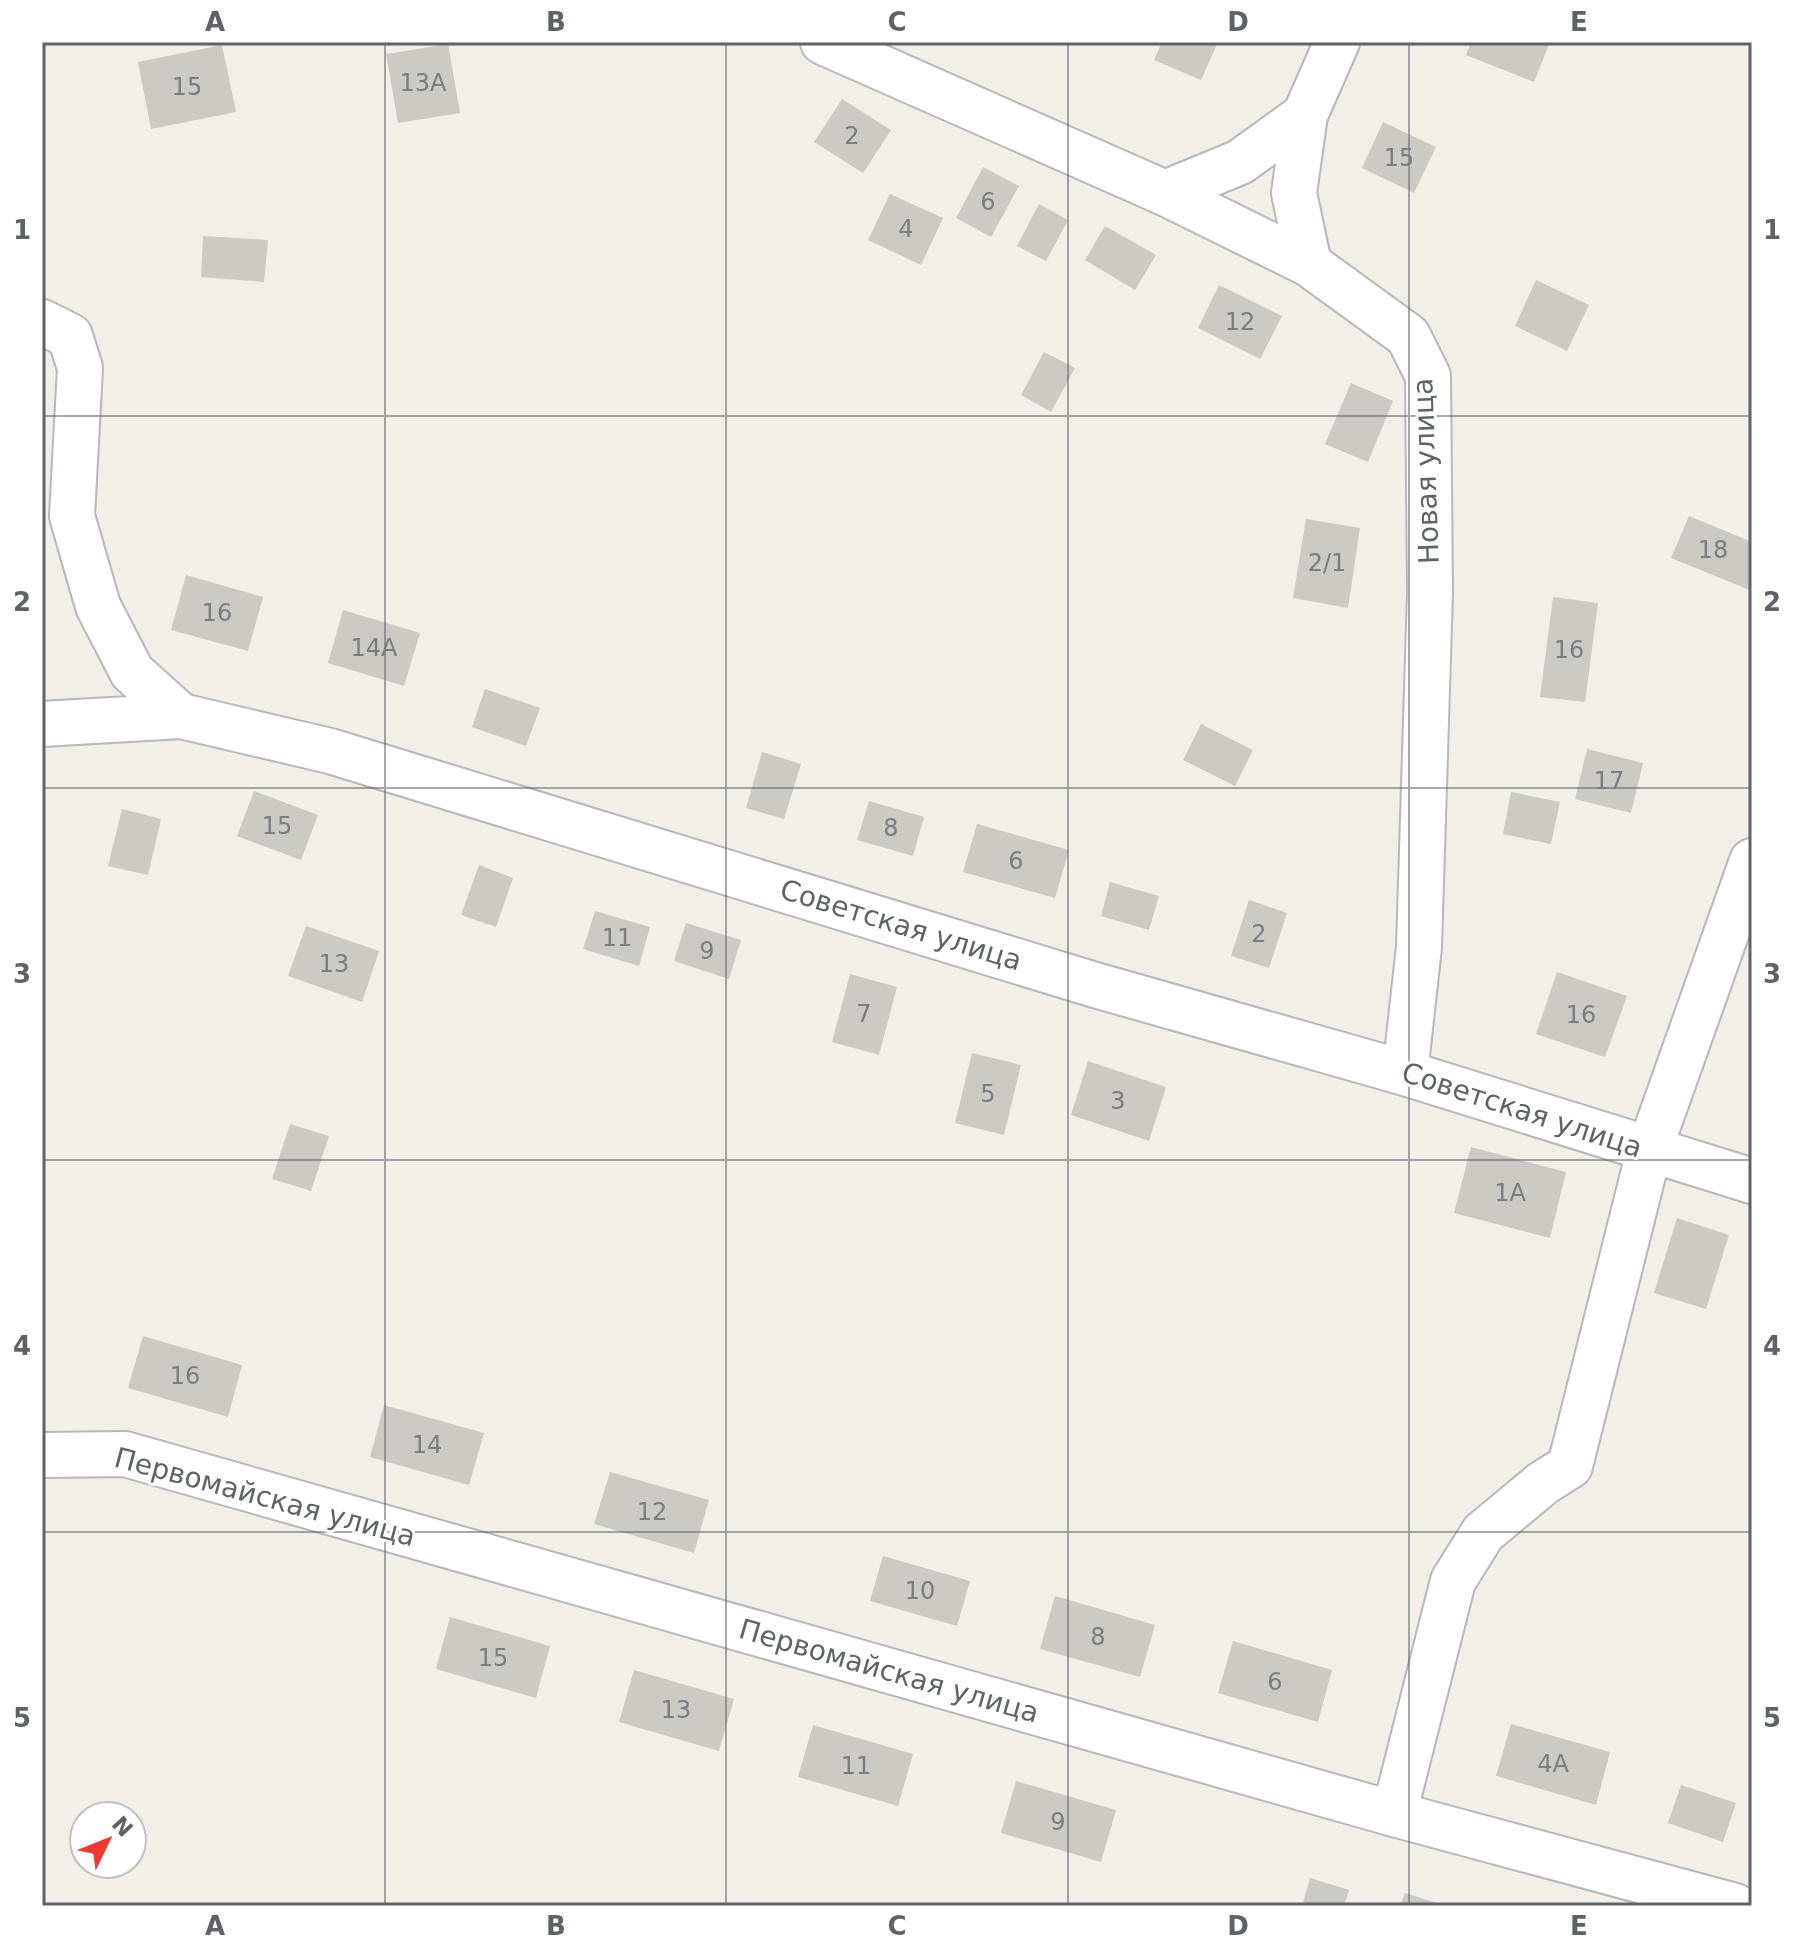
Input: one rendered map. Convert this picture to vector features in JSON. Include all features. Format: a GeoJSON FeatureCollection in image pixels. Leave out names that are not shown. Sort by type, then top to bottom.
{"type":"FeatureCollection","features":[{"type":"Feature","properties":{"kind":"street","name":"Новая улица"},"geometry":{"type":"LineString","coordinates":[[823,42],[1165,193],[1309,264],[1408,336],[1428,376],[1430,592],[1419,947],[1405,1073]]}},
{"type":"Feature","properties":{"kind":"street"},"geometry":{"type":"LineString","coordinates":[[1309,264],[1294,193],[1305,115],[1337,42]]}},
{"type":"Feature","properties":{"kind":"street"},"geometry":{"type":"LineString","coordinates":[[1165,193],[1240,162],[1305,115]]}},
{"type":"Feature","properties":{"kind":"street"},"geometry":{"type":"LineString","coordinates":[[42,322],[70,336],[80,368],[72,516],[98,606],[132,672],[181,716]]}},
{"type":"Feature","properties":{"kind":"street","name":"Советская улица"},"geometry":{"type":"LineString","coordinates":[[42,724],[181,716],[330,751],[1095,985],[1405,1073],[1752,1181]]}},
{"type":"Feature","properties":{"kind":"street"},"geometry":{"type":"LineString","coordinates":[[1394,1814],[1453,1581],[1483,1533],[1543,1483],[1570,1466],[1649,1151],[1752,861]]}},
{"type":"Feature","properties":{"kind":"street","name":"Первомайская улица"},"geometry":{"type":"LineString","coordinates":[[42,1455],[125,1454],[1394,1814],[1735,1906]]}},
{"type":"Feature","properties":{"kind":"building"},"geometry":{"type":"Polygon","coordinates":[[[1162,42],[1218,42],[1201,80],[1154,60],[1162,42]]]}},
{"type":"Feature","properties":{"kind":"building"},"geometry":{"type":"Polygon","coordinates":[[[1471,42],[1550,42],[1534,82],[1466,55],[1471,42]]]}},
{"type":"Feature","properties":{"kind":"building"},"geometry":{"type":"Polygon","coordinates":[[[448,44],[460,113],[398,123],[386,54],[448,44]]]}},
{"type":"Feature","properties":{"kind":"building"},"geometry":{"type":"Polygon","coordinates":[[[222,45],[236,112],[151,129],[138,62],[222,45]]]}},
{"type":"Feature","properties":{"kind":"building"},"geometry":{"type":"Polygon","coordinates":[[[842,99],[891,130],[863,173],[814,142],[842,99]]]}},
{"type":"Feature","properties":{"kind":"building"},"geometry":{"type":"Polygon","coordinates":[[[1383,122],[1436,147],[1414,193],[1362,168],[1383,122]]]}},
{"type":"Feature","properties":{"kind":"building"},"geometry":{"type":"Polygon","coordinates":[[[983,167],[1019,186],[991,237],[956,218],[983,167]]]}},
{"type":"Feature","properties":{"kind":"building"},"geometry":{"type":"Polygon","coordinates":[[[890,194],[943,218],[921,265],[868,240],[890,194]]]}},
{"type":"Feature","properties":{"kind":"building"},"geometry":{"type":"Polygon","coordinates":[[[1039,204],[1068,220],[1046,261],[1017,246],[1039,204]]]}},
{"type":"Feature","properties":{"kind":"building"},"geometry":{"type":"Polygon","coordinates":[[[1105,226],[1156,255],[1135,290],[1085,260],[1105,226]]]}},
{"type":"Feature","properties":{"kind":"building"},"geometry":{"type":"Polygon","coordinates":[[[203,236],[268,240],[264,282],[201,277],[203,236]]]}},
{"type":"Feature","properties":{"kind":"building"},"geometry":{"type":"Polygon","coordinates":[[[1536,280],[1589,305],[1567,351],[1515,326],[1536,280]]]}},
{"type":"Feature","properties":{"kind":"building"},"geometry":{"type":"Polygon","coordinates":[[[1219,285],[1282,316],[1260,359],[1198,328],[1219,285]]]}},
{"type":"Feature","properties":{"kind":"building"},"geometry":{"type":"Polygon","coordinates":[[[1044,352],[1075,368],[1051,412],[1021,395],[1044,352]]]}},
{"type":"Feature","properties":{"kind":"building"},"geometry":{"type":"Polygon","coordinates":[[[1351,383],[1393,401],[1368,462],[1325,444],[1351,383]]]}},
{"type":"Feature","properties":{"kind":"building"},"geometry":{"type":"Polygon","coordinates":[[[1689,516],[1752,542],[1752,591],[1671,558],[1689,516]]]}},
{"type":"Feature","properties":{"kind":"building"},"geometry":{"type":"Polygon","coordinates":[[[1306,519],[1360,528],[1348,608],[1293,598],[1306,519]]]}},
{"type":"Feature","properties":{"kind":"building"},"geometry":{"type":"Polygon","coordinates":[[[186,575],[263,597],[248,651],[171,630],[186,575]]]}},
{"type":"Feature","properties":{"kind":"building"},"geometry":{"type":"Polygon","coordinates":[[[1553,597],[1598,603],[1585,702],[1540,697],[1553,597]]]}},
{"type":"Feature","properties":{"kind":"building"},"geometry":{"type":"Polygon","coordinates":[[[343,610],[420,633],[404,686],[328,663],[343,610]]]}},
{"type":"Feature","properties":{"kind":"building"},"geometry":{"type":"Polygon","coordinates":[[[485,689],[540,708],[526,746],[472,727],[485,689]]]}},
{"type":"Feature","properties":{"kind":"building"},"geometry":{"type":"Polygon","coordinates":[[[1201,724],[1253,750],[1235,786],[1183,760],[1201,724]]]}},
{"type":"Feature","properties":{"kind":"building"},"geometry":{"type":"Polygon","coordinates":[[[1587,749],[1643,763],[1631,813],[1575,799],[1587,749]]]}},
{"type":"Feature","properties":{"kind":"building"},"geometry":{"type":"Polygon","coordinates":[[[762,752],[801,764],[784,819],[746,808],[762,752]]]}},
{"type":"Feature","properties":{"kind":"building"},"geometry":{"type":"Polygon","coordinates":[[[254,791],[318,815],[301,860],[237,836],[254,791]]]}},
{"type":"Feature","properties":{"kind":"building"},"geometry":{"type":"Polygon","coordinates":[[[1511,792],[1560,802],[1551,844],[1503,834],[1511,792]]]}},
{"type":"Feature","properties":{"kind":"building"},"geometry":{"type":"Polygon","coordinates":[[[869,801],[924,817],[913,856],[857,840],[869,801]]]}},
{"type":"Feature","properties":{"kind":"building"},"geometry":{"type":"Polygon","coordinates":[[[122,809],[161,819],[148,875],[108,866],[122,809]]]}},
{"type":"Feature","properties":{"kind":"building"},"geometry":{"type":"Polygon","coordinates":[[[977,824],[1069,850],[1055,898],[963,872],[977,824]]]}},
{"type":"Feature","properties":{"kind":"building"},"geometry":{"type":"Polygon","coordinates":[[[479,865],[513,878],[496,927],[461,915],[479,865]]]}},
{"type":"Feature","properties":{"kind":"building"},"geometry":{"type":"Polygon","coordinates":[[[1110,882],[1159,896],[1149,930],[1101,916],[1110,882]]]}},
{"type":"Feature","properties":{"kind":"building"},"geometry":{"type":"Polygon","coordinates":[[[1249,900],[1287,913],[1269,968],[1231,956],[1249,900]]]}},
{"type":"Feature","properties":{"kind":"building"},"geometry":{"type":"Polygon","coordinates":[[[595,911],[650,927],[639,966],[583,949],[595,911]]]}},
{"type":"Feature","properties":{"kind":"building"},"geometry":{"type":"Polygon","coordinates":[[[686,923],[741,940],[729,979],[674,961],[686,923]]]}},
{"type":"Feature","properties":{"kind":"building"},"geometry":{"type":"Polygon","coordinates":[[[306,926],[379,951],[362,1002],[288,976],[306,926]]]}},
{"type":"Feature","properties":{"kind":"building"},"geometry":{"type":"Polygon","coordinates":[[[1557,972],[1627,996],[1605,1057],[1536,1034],[1557,972]]]}},
{"type":"Feature","properties":{"kind":"building"},"geometry":{"type":"Polygon","coordinates":[[[850,974],[897,987],[879,1055],[832,1042],[850,974]]]}},
{"type":"Feature","properties":{"kind":"building"},"geometry":{"type":"Polygon","coordinates":[[[972,1053],[1021,1065],[1004,1135],[955,1123],[972,1053]]]}},
{"type":"Feature","properties":{"kind":"building"},"geometry":{"type":"Polygon","coordinates":[[[1088,1061],[1166,1087],[1149,1141],[1071,1115],[1088,1061]]]}},
{"type":"Feature","properties":{"kind":"building"},"geometry":{"type":"Polygon","coordinates":[[[290,1124],[329,1136],[311,1191],[272,1179],[290,1124]]]}},
{"type":"Feature","properties":{"kind":"building"},"geometry":{"type":"Polygon","coordinates":[[[1471,1147],[1566,1172],[1550,1238],[1454,1213],[1471,1147]]]}},
{"type":"Feature","properties":{"kind":"building"},"geometry":{"type":"Polygon","coordinates":[[[1677,1218],[1729,1235],[1706,1309],[1654,1293],[1677,1218]]]}},
{"type":"Feature","properties":{"kind":"building"},"geometry":{"type":"Polygon","coordinates":[[[143,1336],[242,1365],[228,1417],[128,1388],[143,1336]]]}},
{"type":"Feature","properties":{"kind":"building"},"geometry":{"type":"Polygon","coordinates":[[[384,1405],[484,1433],[469,1485],[370,1457],[384,1405]]]}},
{"type":"Feature","properties":{"kind":"building"},"geometry":{"type":"Polygon","coordinates":[[[610,1472],[709,1500],[694,1553],[594,1524],[610,1472]]]}},
{"type":"Feature","properties":{"kind":"building"},"geometry":{"type":"Polygon","coordinates":[[[883,1556],[970,1581],[957,1626],[870,1601],[883,1556]]]}},
{"type":"Feature","properties":{"kind":"building"},"geometry":{"type":"Polygon","coordinates":[[[1055,1596],[1155,1625],[1140,1677],[1040,1649],[1055,1596]]]}},
{"type":"Feature","properties":{"kind":"building"},"geometry":{"type":"Polygon","coordinates":[[[450,1617],[550,1646],[536,1698],[436,1669],[450,1617]]]}},
{"type":"Feature","properties":{"kind":"building"},"geometry":{"type":"Polygon","coordinates":[[[1233,1641],[1332,1670],[1318,1722],[1218,1693],[1233,1641]]]}},
{"type":"Feature","properties":{"kind":"building"},"geometry":{"type":"Polygon","coordinates":[[[634,1670],[734,1699],[719,1751],[619,1722],[634,1670]]]}},
{"type":"Feature","properties":{"kind":"building"},"geometry":{"type":"Polygon","coordinates":[[[1511,1724],[1610,1752],[1596,1805],[1496,1776],[1511,1724]]]}},
{"type":"Feature","properties":{"kind":"building"},"geometry":{"type":"Polygon","coordinates":[[[813,1725],[913,1754],[898,1806],[798,1777],[813,1725]]]}},
{"type":"Feature","properties":{"kind":"building"},"geometry":{"type":"Polygon","coordinates":[[[1016,1781],[1116,1810],[1101,1862],[1001,1833],[1016,1781]]]}},
{"type":"Feature","properties":{"kind":"building"},"geometry":{"type":"Polygon","coordinates":[[[1681,1785],[1736,1803],[1723,1842],[1668,1823],[1681,1785]]]}},
{"type":"Feature","properties":{"kind":"building"},"geometry":{"type":"Polygon","coordinates":[[[1310,1878],[1349,1890],[1344,1906],[1302,1906],[1310,1878]]]}},
{"type":"Feature","properties":{"kind":"building"},"geometry":{"type":"Polygon","coordinates":[[[1405,1893],[1443,1905],[1443,1906],[1400,1906],[1405,1893]]]}}]}
